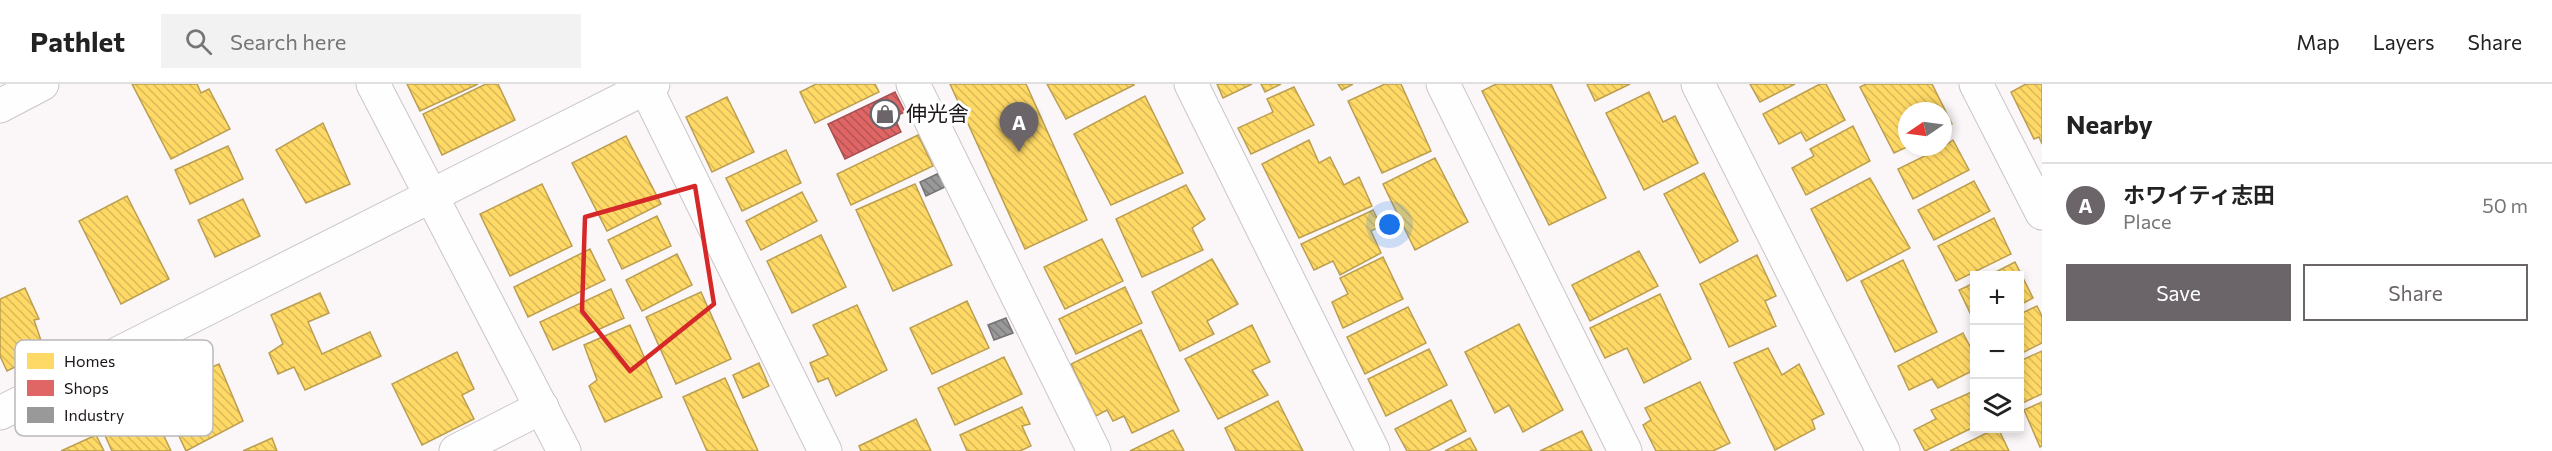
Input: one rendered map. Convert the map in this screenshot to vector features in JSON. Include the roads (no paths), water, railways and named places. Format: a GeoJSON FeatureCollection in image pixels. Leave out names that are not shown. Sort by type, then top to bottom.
{"type":"FeatureCollection","features":[{"type":"Feature","properties":{"kind":"street"},"geometry":{"type":"LineString","coordinates":[[0,106],[42,84]]}},
{"type":"Feature","properties":{"kind":"street"},"geometry":{"type":"LineString","coordinates":[[373,84],[564,451]]}},
{"type":"Feature","properties":{"kind":"street"},"geometry":{"type":"LineString","coordinates":[[914,84],[1094,451]]}},
{"type":"Feature","properties":{"kind":"street"},"geometry":{"type":"LineString","coordinates":[[1191,84],[1373,451]]}},
{"type":"Feature","properties":{"kind":"street"},"geometry":{"type":"LineString","coordinates":[[1443,84],[1625,451]]}},
{"type":"Feature","properties":{"kind":"street"},"geometry":{"type":"LineString","coordinates":[[1698,84],[1883,451]]}},
{"type":"Feature","properties":{"kind":"street"},"geometry":{"type":"LineString","coordinates":[[1976,84],[2042,213]]}},
{"type":"Feature","properties":{"kind":"street"},"geometry":{"type":"LineString","coordinates":[[145,340],[647,85],[825,451]]}},
{"type":"Feature","properties":{"kind":"street"},"geometry":{"type":"LineString","coordinates":[[0,413],[15,405]]}},
{"type":"Feature","properties":{"kind":"street"},"geometry":{"type":"LineString","coordinates":[[456,451],[542,407]]}},
{"type":"Feature","properties":{"kind":"place","name":"伸光舎"},"geometry":{"type":"Point","coordinates":[885,114]}},
{"type":"Feature","properties":{"kind":"place","name":"ホワイティ志田"},"geometry":{"type":"Point","coordinates":[1019,152]}}]}
